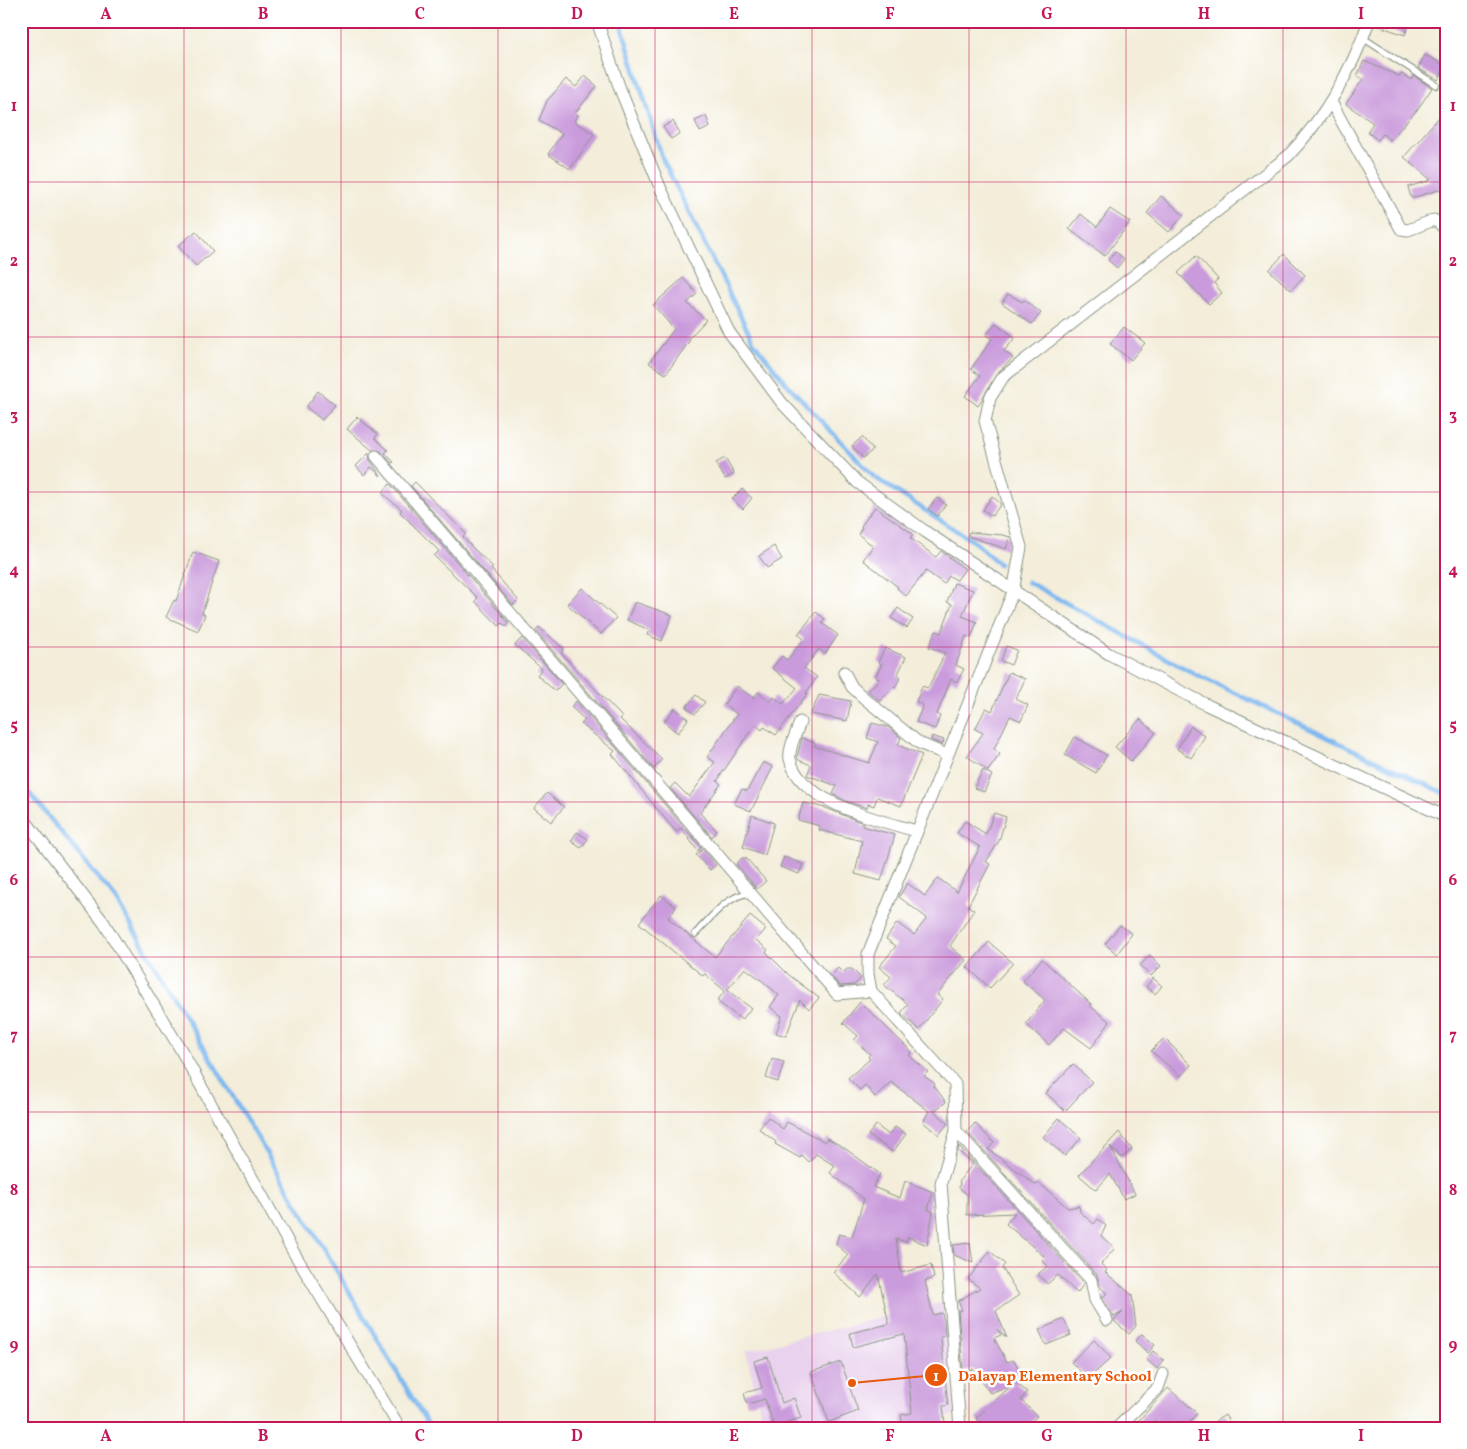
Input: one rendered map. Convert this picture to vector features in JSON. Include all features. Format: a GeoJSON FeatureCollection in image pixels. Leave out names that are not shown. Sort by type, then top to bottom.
{"type":"FeatureCollection","features":[{"type":"Feature","properties":{"kind":"street"},"geometry":{"type":"LineString","coordinates":[[597,21],[620,89],[660,187],[729,332],[782,403],[856,482],[1013,592],[1109,654],[1207,705],[1446,818]]}},
{"type":"Feature","properties":{"kind":"street"},"geometry":{"type":"LineString","coordinates":[[961,1427],[941,1182],[956,1131],[955,1084],[871,991],[868,974],[868,954],[916,830],[1013,592],[1021,547],[985,422],[990,398],[1003,377],[1288,156],[1312,131],[1331,102],[1370,21]]}},
{"type":"Feature","properties":{"kind":"street"},"geometry":{"type":"LineString","coordinates":[[1331,102],[1402,229],[1408,230],[1434,220],[1446,232]]}},
{"type":"Feature","properties":{"kind":"street"},"geometry":{"type":"LineString","coordinates":[[376,456],[837,994],[871,991]]}},
{"type":"Feature","properties":{"kind":"street"},"geometry":{"type":"LineString","coordinates":[[844,672],[852,687],[919,743],[947,754]]}},
{"type":"Feature","properties":{"kind":"street"},"geometry":{"type":"LineString","coordinates":[[800,722],[789,757],[794,770],[813,791],[856,813],[916,830]]}},
{"type":"Feature","properties":{"kind":"street"},"geometry":{"type":"LineString","coordinates":[[21,815],[104,923],[181,1050],[294,1253],[400,1428]]}},
{"type":"Feature","properties":{"kind":"street"},"geometry":{"type":"LineString","coordinates":[[956,1131],[1091,1280],[1095,1300],[1107,1320]]}},
{"type":"Feature","properties":{"kind":"street"},"geometry":{"type":"LineString","coordinates":[[1117,1428],[1158,1388],[1163,1374]]}},
{"type":"Feature","properties":{"kind":"lane"},"geometry":{"type":"LineString","coordinates":[[1363,38],[1436,85]]}},
{"type":"Feature","properties":{"kind":"lane"},"geometry":{"type":"LineString","coordinates":[[695,934],[726,903],[740,894],[749,893]]}},
{"type":"Feature","properties":{"kind":"shaded area"},"geometry":{"type":"Polygon","coordinates":[[[943,1302],[955,1415],[910,1428],[764,1428],[746,1351],[943,1302]]]}},
{"type":"Feature","properties":{"kind":"building"},"geometry":{"type":"Polygon","coordinates":[[[1376,21],[1410,21],[1405,35],[1376,25],[1376,21]]]}},
{"type":"Feature","properties":{"kind":"building"},"geometry":{"type":"Polygon","coordinates":[[[1425,55],[1446,66],[1438,80],[1418,68],[1425,55]]]}},
{"type":"Feature","properties":{"kind":"building"},"geometry":{"type":"Polygon","coordinates":[[[1364,61],[1399,76],[1402,74],[1411,80],[1414,76],[1432,88],[1417,110],[1390,140],[1383,134],[1378,140],[1367,132],[1373,123],[1346,104],[1363,79],[1357,76],[1364,61]]]}},
{"type":"Feature","properties":{"kind":"building"},"geometry":{"type":"Polygon","coordinates":[[[585,76],[597,86],[575,113],[578,115],[574,121],[594,134],[570,169],[548,154],[562,134],[539,120],[547,101],[566,79],[576,87],[585,76]]]}},
{"type":"Feature","properties":{"kind":"building"},"geometry":{"type":"Polygon","coordinates":[[[1446,109],[1446,193],[1442,189],[1411,198],[1408,187],[1431,180],[1404,157],[1446,109]]]}},
{"type":"Feature","properties":{"kind":"building"},"geometry":{"type":"Polygon","coordinates":[[[706,116],[710,127],[700,132],[695,121],[706,116]]]}},
{"type":"Feature","properties":{"kind":"building"},"geometry":{"type":"Polygon","coordinates":[[[673,121],[680,133],[671,139],[663,127],[673,121]]]}},
{"type":"Feature","properties":{"kind":"building"},"geometry":{"type":"Polygon","coordinates":[[[1161,196],[1184,215],[1169,232],[1147,213],[1161,196]]]}},
{"type":"Feature","properties":{"kind":"building"},"geometry":{"type":"Polygon","coordinates":[[[1110,209],[1130,222],[1105,256],[1069,229],[1081,214],[1097,227],[1110,209]]]}},
{"type":"Feature","properties":{"kind":"building"},"geometry":{"type":"Polygon","coordinates":[[[196,231],[213,251],[196,266],[178,246],[196,231]]]}},
{"type":"Feature","properties":{"kind":"building"},"geometry":{"type":"Polygon","coordinates":[[[1115,251],[1124,259],[1117,268],[1108,260],[1115,251]]]}},
{"type":"Feature","properties":{"kind":"building"},"geometry":{"type":"Polygon","coordinates":[[[1284,254],[1305,275],[1291,290],[1269,270],[1284,254]]]}},
{"type":"Feature","properties":{"kind":"building"},"geometry":{"type":"Polygon","coordinates":[[[1196,256],[1218,279],[1214,283],[1222,293],[1209,304],[1178,273],[1196,256]]]}},
{"type":"Feature","properties":{"kind":"building"},"geometry":{"type":"Polygon","coordinates":[[[683,278],[697,294],[687,303],[706,320],[688,339],[690,340],[666,374],[649,363],[674,329],[653,305],[683,278]]]}},
{"type":"Feature","properties":{"kind":"building"},"geometry":{"type":"Polygon","coordinates":[[[1008,294],[1022,302],[1024,300],[1041,313],[1032,324],[1002,303],[1008,294]]]}},
{"type":"Feature","properties":{"kind":"building"},"geometry":{"type":"Polygon","coordinates":[[[996,323],[1015,338],[1004,351],[1013,358],[997,373],[978,406],[965,396],[980,376],[971,369],[992,339],[986,335],[996,323]]]}},
{"type":"Feature","properties":{"kind":"building"},"geometry":{"type":"Polygon","coordinates":[[[1124,327],[1145,343],[1131,360],[1110,344],[1124,327]]]}},
{"type":"Feature","properties":{"kind":"building"},"geometry":{"type":"Polygon","coordinates":[[[318,391],[335,405],[322,420],[306,407],[318,391]]]}},
{"type":"Feature","properties":{"kind":"building"},"geometry":{"type":"Polygon","coordinates":[[[357,417],[378,434],[375,438],[388,450],[385,453],[394,462],[392,463],[381,451],[372,450],[347,429],[357,417]]]}},
{"type":"Feature","properties":{"kind":"building"},"geometry":{"type":"Polygon","coordinates":[[[862,437],[873,450],[863,458],[852,446],[862,437]]]}},
{"type":"Feature","properties":{"kind":"building"},"geometry":{"type":"Polygon","coordinates":[[[369,453],[370,460],[381,476],[371,467],[364,475],[356,466],[369,453]]]}},
{"type":"Feature","properties":{"kind":"building"},"geometry":{"type":"Polygon","coordinates":[[[725,458],[734,474],[725,479],[716,463],[725,458]]]}},
{"type":"Feature","properties":{"kind":"building"},"geometry":{"type":"Polygon","coordinates":[[[415,482],[466,534],[463,537],[493,567],[491,569],[518,600],[513,605],[411,486],[415,482]]]}},
{"type":"Feature","properties":{"kind":"building"},"geometry":{"type":"Polygon","coordinates":[[[390,484],[509,623],[506,627],[502,623],[499,626],[475,601],[478,598],[434,556],[439,551],[400,512],[402,510],[382,493],[390,484]]]}},
{"type":"Feature","properties":{"kind":"building"},"geometry":{"type":"Polygon","coordinates":[[[742,489],[752,498],[743,509],[732,499],[742,489]]]}},
{"type":"Feature","properties":{"kind":"building"},"geometry":{"type":"Polygon","coordinates":[[[992,496],[1001,504],[992,516],[983,510],[992,496]]]}},
{"type":"Feature","properties":{"kind":"building"},"geometry":{"type":"Polygon","coordinates":[[[937,498],[946,505],[937,516],[928,509],[937,498]]]}},
{"type":"Feature","properties":{"kind":"building"},"geometry":{"type":"Polygon","coordinates":[[[875,507],[913,534],[910,538],[936,557],[941,551],[965,569],[957,580],[949,576],[944,584],[926,571],[906,596],[898,587],[863,560],[873,546],[858,534],[862,528],[861,526],[875,507]]]}},
{"type":"Feature","properties":{"kind":"building"},"geometry":{"type":"Polygon","coordinates":[[[969,532],[1010,537],[1006,549],[968,536],[969,532]]]}},
{"type":"Feature","properties":{"kind":"building"},"geometry":{"type":"Polygon","coordinates":[[[774,546],[782,559],[767,568],[759,556],[774,546]]]}},
{"type":"Feature","properties":{"kind":"building"},"geometry":{"type":"Polygon","coordinates":[[[193,552],[219,561],[202,613],[205,615],[198,631],[166,617],[174,600],[176,601],[193,552]]]}},
{"type":"Feature","properties":{"kind":"building"},"geometry":{"type":"Polygon","coordinates":[[[954,583],[973,590],[962,616],[977,622],[971,638],[966,636],[956,665],[964,669],[957,682],[951,679],[937,714],[940,716],[935,729],[916,722],[923,705],[916,702],[922,686],[928,688],[945,653],[929,647],[936,631],[941,633],[952,604],[947,602],[954,583]]]}},
{"type":"Feature","properties":{"kind":"building"},"geometry":{"type":"Polygon","coordinates":[[[582,588],[616,618],[601,634],[567,604],[582,588]]]}},
{"type":"Feature","properties":{"kind":"building"},"geometry":{"type":"Polygon","coordinates":[[[635,602],[672,615],[662,641],[647,635],[649,630],[627,620],[635,602]]]}},
{"type":"Feature","properties":{"kind":"building"},"geometry":{"type":"Polygon","coordinates":[[[898,608],[913,619],[907,628],[891,618],[898,608]]]}},
{"type":"Feature","properties":{"kind":"building"},"geometry":{"type":"Polygon","coordinates":[[[816,612],[825,619],[822,623],[838,635],[825,654],[819,649],[804,668],[817,677],[806,693],[808,693],[776,735],[764,727],[762,730],[755,724],[717,781],[721,784],[700,813],[717,831],[712,837],[670,788],[675,783],[689,797],[715,762],[707,757],[737,714],[724,704],[737,686],[753,698],[758,692],[770,702],[774,697],[783,704],[797,688],[772,668],[782,656],[787,660],[804,639],[798,634],[816,612]]]}},
{"type":"Feature","properties":{"kind":"building"},"geometry":{"type":"Polygon","coordinates":[[[539,627],[564,649],[561,653],[622,717],[620,719],[662,759],[654,769],[536,631],[539,627]]]}},
{"type":"Feature","properties":{"kind":"building"},"geometry":{"type":"Polygon","coordinates":[[[522,638],[562,684],[555,691],[537,675],[542,669],[515,645],[522,638]]]}},
{"type":"Feature","properties":{"kind":"building"},"geometry":{"type":"Polygon","coordinates":[[[1006,646],[1017,650],[1011,665],[1001,661],[1006,646]]]}},
{"type":"Feature","properties":{"kind":"building"},"geometry":{"type":"Polygon","coordinates":[[[885,648],[906,657],[897,676],[900,678],[895,688],[893,687],[880,701],[868,691],[879,679],[875,677],[882,664],[878,662],[885,648]]]}},
{"type":"Feature","properties":{"kind":"building"},"geometry":{"type":"Polygon","coordinates":[[[1009,672],[1025,679],[1016,699],[1028,705],[1021,721],[1010,716],[994,749],[1000,754],[988,771],[967,756],[983,733],[975,729],[986,708],[992,711],[1009,672]]]}},
{"type":"Feature","properties":{"kind":"building"},"geometry":{"type":"Polygon","coordinates":[[[696,695],[705,702],[695,714],[686,707],[696,695]]]}},
{"type":"Feature","properties":{"kind":"building"},"geometry":{"type":"Polygon","coordinates":[[[819,695],[851,701],[847,721],[811,714],[819,695]]]}},
{"type":"Feature","properties":{"kind":"building"},"geometry":{"type":"Polygon","coordinates":[[[576,701],[701,847],[698,851],[681,828],[676,832],[612,754],[615,751],[581,724],[585,720],[571,707],[576,701]]]}},
{"type":"Feature","properties":{"kind":"building"},"geometry":{"type":"Polygon","coordinates":[[[675,708],[688,719],[678,733],[664,722],[675,708]]]}},
{"type":"Feature","properties":{"kind":"building"},"geometry":{"type":"Polygon","coordinates":[[[1140,719],[1156,733],[1131,761],[1115,747],[1140,719]]]}},
{"type":"Feature","properties":{"kind":"building"},"geometry":{"type":"Polygon","coordinates":[[[872,723],[888,727],[901,738],[898,745],[922,755],[901,806],[877,797],[874,806],[868,804],[867,808],[846,801],[833,794],[837,786],[807,775],[811,765],[799,760],[797,757],[802,738],[815,743],[814,746],[869,763],[878,742],[867,738],[872,723]]]}},
{"type":"Feature","properties":{"kind":"building"},"geometry":{"type":"Polygon","coordinates":[[[1191,726],[1205,736],[1191,758],[1177,749],[1191,726]]]}},
{"type":"Feature","properties":{"kind":"building"},"geometry":{"type":"Polygon","coordinates":[[[932,736],[944,740],[942,745],[931,740],[932,736]]]}},
{"type":"Feature","properties":{"kind":"building"},"geometry":{"type":"Polygon","coordinates":[[[1075,737],[1107,755],[1096,773],[1065,755],[1075,737]]]}},
{"type":"Feature","properties":{"kind":"building"},"geometry":{"type":"Polygon","coordinates":[[[763,762],[773,767],[751,811],[734,804],[742,789],[747,791],[763,762]]]}},
{"type":"Feature","properties":{"kind":"building"},"geometry":{"type":"Polygon","coordinates":[[[983,770],[992,775],[984,792],[974,788],[983,770]]]}},
{"type":"Feature","properties":{"kind":"building"},"geometry":{"type":"Polygon","coordinates":[[[547,793],[564,807],[551,822],[534,808],[547,793]]]}},
{"type":"Feature","properties":{"kind":"building"},"geometry":{"type":"Polygon","coordinates":[[[803,803],[826,808],[863,823],[862,826],[895,835],[881,881],[855,874],[862,841],[819,830],[820,826],[798,820],[803,803]]]}},
{"type":"Feature","properties":{"kind":"building"},"geometry":{"type":"Polygon","coordinates":[[[994,813],[1006,817],[999,841],[986,862],[990,864],[968,906],[974,910],[950,946],[966,960],[937,995],[943,999],[919,1030],[901,1013],[908,1004],[884,985],[891,977],[879,967],[896,946],[886,939],[897,923],[914,935],[927,918],[899,897],[907,883],[925,896],[938,878],[957,892],[980,847],[957,833],[965,821],[986,834],[994,813]]]}},
{"type":"Feature","properties":{"kind":"building"},"geometry":{"type":"Polygon","coordinates":[[[752,815],[774,823],[765,855],[743,847],[752,815]]]}},
{"type":"Feature","properties":{"kind":"building"},"geometry":{"type":"Polygon","coordinates":[[[577,832],[588,839],[581,848],[571,841],[577,832]]]}},
{"type":"Feature","properties":{"kind":"building"},"geometry":{"type":"Polygon","coordinates":[[[703,849],[716,865],[710,870],[696,855],[703,849]]]}},
{"type":"Feature","properties":{"kind":"building"},"geometry":{"type":"Polygon","coordinates":[[[784,857],[803,864],[799,874],[780,867],[784,857]]]}},
{"type":"Feature","properties":{"kind":"building"},"geometry":{"type":"Polygon","coordinates":[[[742,858],[746,858],[766,881],[757,889],[736,864],[742,858]]]}},
{"type":"Feature","properties":{"kind":"building"},"geometry":{"type":"Polygon","coordinates":[[[661,895],[676,907],[668,918],[715,957],[750,916],[766,929],[756,940],[768,950],[766,952],[789,975],[819,998],[809,1009],[800,1000],[786,1036],[776,1033],[782,1016],[770,1007],[779,995],[745,968],[727,990],[751,1008],[742,1020],[717,1001],[725,991],[705,974],[703,976],[639,923],[661,895]]]}},
{"type":"Feature","properties":{"kind":"building"},"geometry":{"type":"Polygon","coordinates":[[[1120,925],[1132,934],[1117,954],[1105,944],[1120,925]]]}},
{"type":"Feature","properties":{"kind":"building"},"geometry":{"type":"Polygon","coordinates":[[[989,942],[1013,963],[990,988],[967,967],[989,942]]]}},
{"type":"Feature","properties":{"kind":"building"},"geometry":{"type":"Polygon","coordinates":[[[1150,955],[1161,966],[1151,976],[1140,966],[1150,955]]]}},
{"type":"Feature","properties":{"kind":"building"},"geometry":{"type":"Polygon","coordinates":[[[1042,959],[1091,1004],[1089,1005],[1110,1022],[1091,1048],[1064,1028],[1049,1045],[1026,1024],[1045,1000],[1023,981],[1042,959]]]}},
{"type":"Feature","properties":{"kind":"building"},"geometry":{"type":"Polygon","coordinates":[[[838,968],[843,973],[847,969],[852,969],[861,978],[854,985],[840,986],[831,976],[838,968]]]}},
{"type":"Feature","properties":{"kind":"building"},"geometry":{"type":"Polygon","coordinates":[[[1153,978],[1162,986],[1155,994],[1146,987],[1153,978]]]}},
{"type":"Feature","properties":{"kind":"building"},"geometry":{"type":"Polygon","coordinates":[[[860,1002],[912,1052],[909,1055],[928,1072],[924,1076],[935,1084],[934,1086],[946,1102],[934,1111],[948,1123],[939,1135],[923,1122],[929,1111],[891,1082],[875,1097],[865,1085],[860,1090],[848,1078],[870,1059],[868,1057],[870,1054],[854,1040],[858,1036],[843,1023],[860,1002]]]}},
{"type":"Feature","properties":{"kind":"building"},"geometry":{"type":"Polygon","coordinates":[[[1164,1038],[1191,1065],[1181,1076],[1151,1051],[1164,1038]]]}},
{"type":"Feature","properties":{"kind":"building"},"geometry":{"type":"Polygon","coordinates":[[[772,1059],[784,1062],[778,1082],[766,1078],[772,1059]]]}},
{"type":"Feature","properties":{"kind":"building"},"geometry":{"type":"Polygon","coordinates":[[[1073,1064],[1092,1082],[1065,1111],[1046,1093],[1073,1064]]]}},
{"type":"Feature","properties":{"kind":"building"},"geometry":{"type":"Polygon","coordinates":[[[768,1117],[783,1129],[787,1122],[825,1142],[827,1138],[843,1147],[880,1174],[873,1187],[900,1198],[905,1181],[933,1192],[928,1209],[933,1212],[927,1245],[908,1237],[906,1242],[896,1239],[901,1273],[931,1265],[934,1278],[925,1281],[933,1315],[942,1313],[944,1321],[945,1336],[941,1337],[948,1405],[943,1406],[945,1424],[936,1425],[936,1428],[903,1428],[901,1415],[912,1413],[904,1334],[853,1347],[850,1333],[889,1324],[878,1274],[860,1297],[833,1272],[848,1255],[836,1244],[839,1234],[852,1237],[864,1199],[830,1173],[835,1166],[816,1154],[809,1162],[802,1155],[800,1158],[775,1144],[776,1142],[759,1129],[768,1117]]]}},
{"type":"Feature","properties":{"kind":"building"},"geometry":{"type":"Polygon","coordinates":[[[1059,1118],[1081,1138],[1065,1156],[1043,1137],[1059,1118]]]}},
{"type":"Feature","properties":{"kind":"building"},"geometry":{"type":"Polygon","coordinates":[[[975,1123],[994,1143],[988,1149],[1036,1185],[1038,1182],[1068,1208],[1079,1206],[1080,1212],[1094,1224],[1098,1219],[1106,1226],[1101,1236],[1115,1248],[1101,1264],[1107,1270],[1105,1272],[1132,1295],[1136,1326],[1129,1334],[1114,1321],[1123,1312],[1114,1317],[1102,1298],[1107,1293],[1100,1287],[1097,1275],[967,1132],[975,1123]]]}},
{"type":"Feature","properties":{"kind":"building"},"geometry":{"type":"Polygon","coordinates":[[[876,1125],[889,1135],[895,1127],[906,1134],[893,1152],[868,1135],[876,1125]]]}},
{"type":"Feature","properties":{"kind":"building"},"geometry":{"type":"Polygon","coordinates":[[[1119,1132],[1132,1149],[1122,1158],[1110,1146],[1135,1194],[1124,1199],[1110,1174],[1096,1190],[1079,1175],[1119,1132]]]}},
{"type":"Feature","properties":{"kind":"building"},"geometry":{"type":"Polygon","coordinates":[[[959,1146],[1084,1284],[1077,1293],[1058,1275],[1047,1284],[1038,1274],[1048,1266],[1042,1260],[1045,1257],[1006,1224],[1015,1213],[967,1215],[967,1194],[959,1188],[960,1180],[973,1163],[958,1151],[959,1146]]]}},
{"type":"Feature","properties":{"kind":"building"},"geometry":{"type":"Polygon","coordinates":[[[970,1243],[973,1263],[954,1255],[953,1245],[970,1243]]]}},
{"type":"Feature","properties":{"kind":"building"},"geometry":{"type":"Polygon","coordinates":[[[990,1251],[1005,1264],[1002,1268],[1019,1295],[996,1311],[1007,1338],[997,1329],[1001,1335],[994,1338],[1007,1362],[1014,1360],[1024,1379],[1016,1383],[1027,1392],[1021,1400],[1037,1416],[1026,1428],[984,1428],[976,1418],[1013,1384],[990,1393],[973,1369],[963,1371],[958,1311],[962,1310],[958,1301],[980,1288],[968,1279],[990,1251]]]}},
{"type":"Feature","properties":{"kind":"building"},"geometry":{"type":"Polygon","coordinates":[[[1064,1319],[1071,1335],[1046,1345],[1039,1330],[1064,1319]]]}},
{"type":"Feature","properties":{"kind":"building"},"geometry":{"type":"Polygon","coordinates":[[[1142,1334],[1155,1345],[1148,1353],[1135,1341],[1142,1334]]]}},
{"type":"Feature","properties":{"kind":"building"},"geometry":{"type":"Polygon","coordinates":[[[1094,1340],[1111,1358],[1088,1379],[1071,1362],[1094,1340]]]}},
{"type":"Feature","properties":{"kind":"building"},"geometry":{"type":"Polygon","coordinates":[[[1153,1351],[1164,1360],[1157,1369],[1146,1359],[1153,1351]]]}},
{"type":"Feature","properties":{"kind":"building"},"geometry":{"type":"Polygon","coordinates":[[[768,1357],[782,1403],[794,1398],[801,1418],[787,1422],[789,1428],[774,1428],[765,1399],[747,1404],[744,1393],[762,1388],[754,1361],[768,1357]]]}},
{"type":"Feature","properties":{"kind":"building"},"geometry":{"type":"Polygon","coordinates":[[[841,1362],[858,1411],[829,1422],[811,1372],[841,1362]]]}},
{"type":"Feature","properties":{"kind":"building"},"geometry":{"type":"Polygon","coordinates":[[[1168,1388],[1197,1413],[1185,1428],[1162,1428],[1155,1420],[1148,1428],[1132,1428],[1168,1388]]]}},
{"type":"Feature","properties":{"kind":"building"},"geometry":{"type":"Polygon","coordinates":[[[1225,1415],[1234,1428],[1205,1428],[1225,1415]]]}},
{"type":"Feature","properties":{"kind":"waterway"},"geometry":{"type":"LineString","coordinates":[[620,21],[663,160],[754,343],[788,385],[874,477],[977,544],[999,564]]}},
{"type":"Feature","properties":{"kind":"waterway"},"geometry":{"type":"LineString","coordinates":[[1028,582],[1195,674],[1446,794]]}},
{"type":"Feature","properties":{"kind":"waterway"},"geometry":{"type":"LineString","coordinates":[[21,783],[115,898],[430,1428]]}},
{"type":"Feature","properties":{"kind":"place","name":"Dalayap Elementary School"},"geometry":{"type":"Point","coordinates":[852,1383]}}]}
